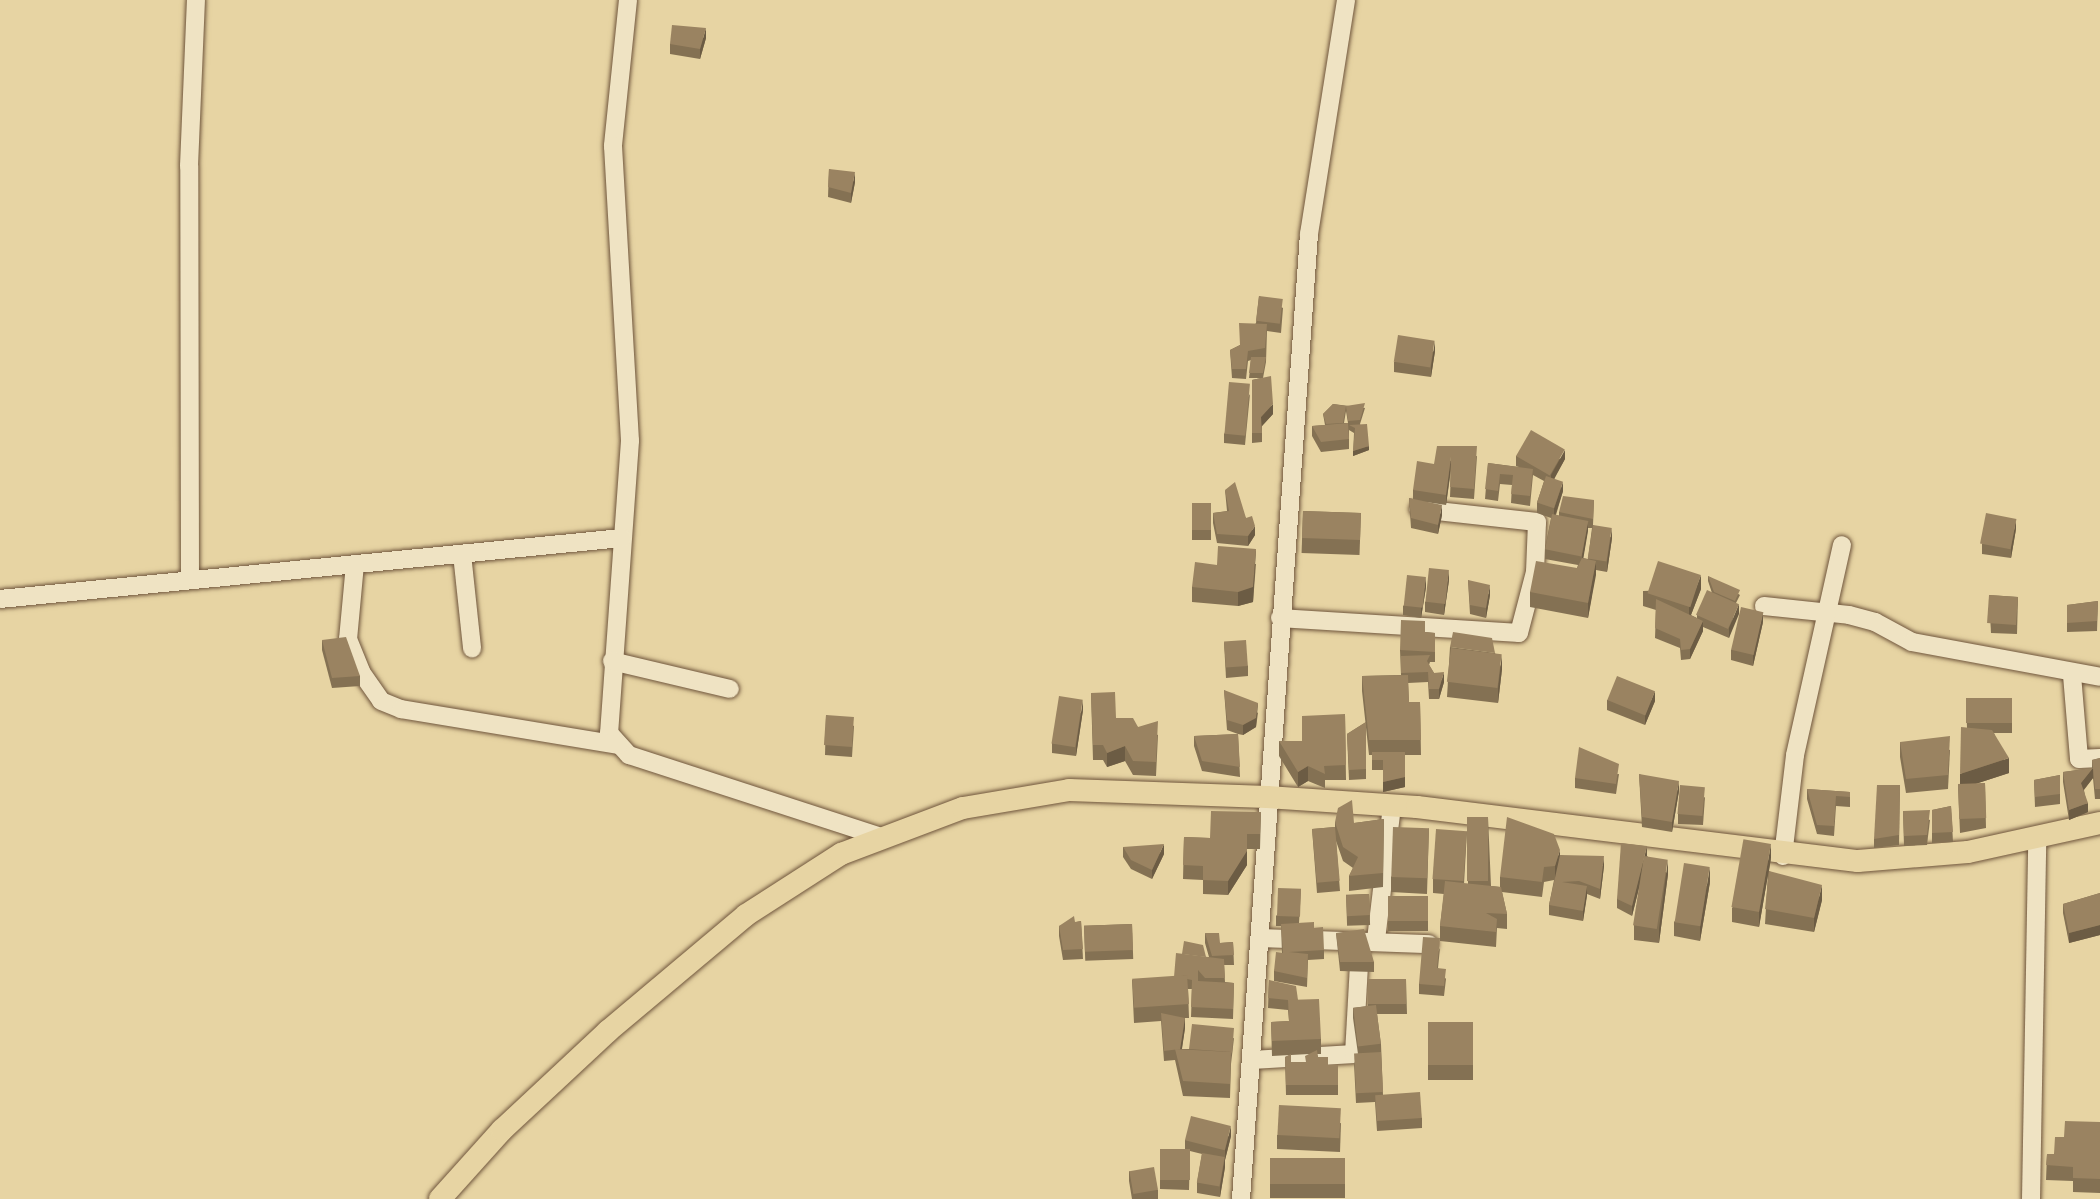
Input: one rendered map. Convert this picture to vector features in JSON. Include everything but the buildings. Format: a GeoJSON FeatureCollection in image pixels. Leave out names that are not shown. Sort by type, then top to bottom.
{"type":"FeatureCollection","features":[{"type":"Feature","properties":{"kind":"main road"},"geometry":{"type":"LineString","coordinates":[[440,1199],[502,1130],[608,1031],[746,915],[841,854],[963,808],[1069,790],[1267,797],[1533,820],[1783,856],[1891,861],[2037,841],[2100,823]]}},
{"type":"Feature","properties":{"kind":"street"},"geometry":{"type":"LineString","coordinates":[[190,580],[189,166],[196,0]]}},
{"type":"Feature","properties":{"kind":"street"},"geometry":{"type":"LineString","coordinates":[[628,0],[613,146],[630,441],[608,727],[618,745],[629,755],[882,837]]}},
{"type":"Feature","properties":{"kind":"street"},"geometry":{"type":"LineString","coordinates":[[1241,1199],[1262,938],[1267,797],[1309,234],[1346,0]]}},
{"type":"Feature","properties":{"kind":"street"},"geometry":{"type":"LineString","coordinates":[[1280,618],[1519,633],[1535,572],[1537,522],[1409,508]]}},
{"type":"Feature","properties":{"kind":"street"},"geometry":{"type":"LineString","coordinates":[[0,599],[622,538]]}},
{"type":"Feature","properties":{"kind":"street"},"geometry":{"type":"LineString","coordinates":[[1783,856],[1795,755],[1842,545]]}},
{"type":"Feature","properties":{"kind":"street"},"geometry":{"type":"LineString","coordinates":[[462,554],[472,648]]}},
{"type":"Feature","properties":{"kind":"street"},"geometry":{"type":"LineString","coordinates":[[355,564],[348,639],[361,672],[381,701],[401,709],[618,745]]}},
{"type":"Feature","properties":{"kind":"street"},"geometry":{"type":"LineString","coordinates":[[1764,606],[1875,622],[1912,642],[2072,675],[2100,677]]}},
{"type":"Feature","properties":{"kind":"street"},"geometry":{"type":"LineString","coordinates":[[612,661],[730,689]]}},
{"type":"Feature","properties":{"kind":"street"},"geometry":{"type":"LineString","coordinates":[[2072,675],[2079,759],[2100,758]]}},
{"type":"Feature","properties":{"kind":"street"},"geometry":{"type":"LineString","coordinates":[[1252,1060],[1354,1054],[1368,939],[1392,806]]}},
{"type":"Feature","properties":{"kind":"street"},"geometry":{"type":"LineString","coordinates":[[2031,1199],[2037,841]]}},
{"type":"Feature","properties":{"kind":"street"},"geometry":{"type":"LineString","coordinates":[[1262,938],[1368,939],[1429,944]]}}]}
